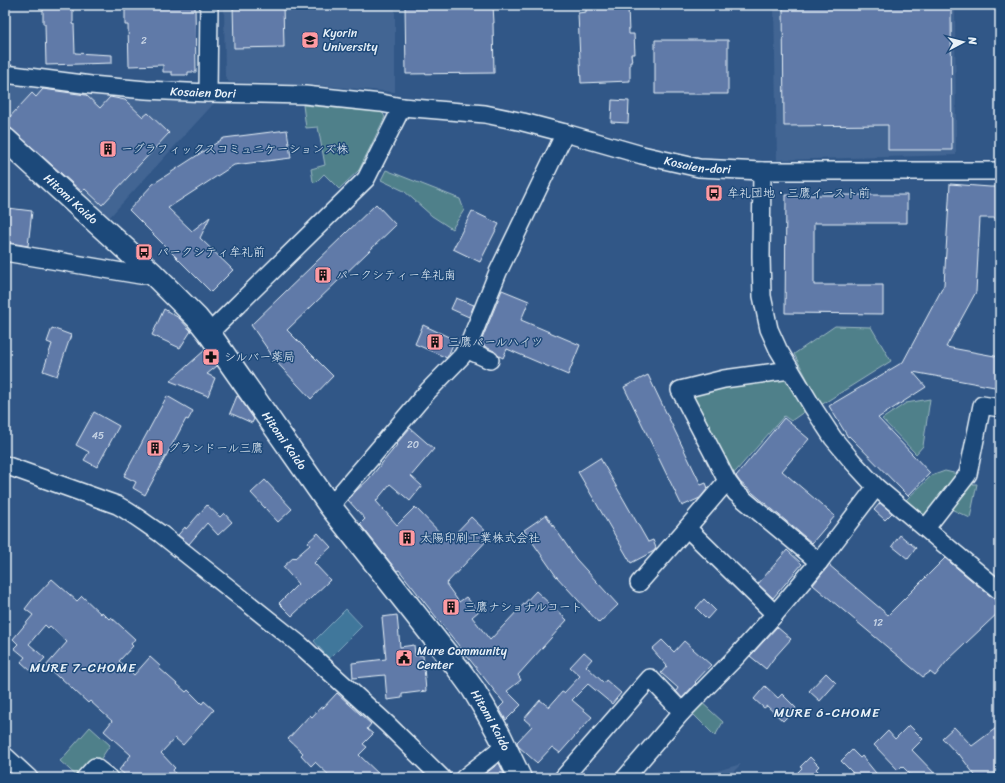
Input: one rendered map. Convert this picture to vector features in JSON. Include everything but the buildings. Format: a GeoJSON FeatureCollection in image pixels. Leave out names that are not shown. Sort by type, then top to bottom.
{"type":"FeatureCollection","features":[{"type":"Feature","properties":{"kind":"main road","name":"Hitomi Kaido"},"geometry":{"type":"LineString","coordinates":[[5,139],[154,274],[209,333],[330,506],[473,689],[485,709],[520,778]]}},
{"type":"Feature","properties":{"kind":"street"},"geometry":{"type":"LineString","coordinates":[[208,93],[209,5]]}},
{"type":"Feature","properties":{"kind":"street","name":"Kosaien Dori"},"geometry":{"type":"LineString","coordinates":[[5,74],[139,89],[208,93],[305,95],[380,103],[402,107]]}},
{"type":"Feature","properties":{"kind":"street"},"geometry":{"type":"LineString","coordinates":[[209,333],[366,178],[402,107]]}},
{"type":"Feature","properties":{"kind":"street","name":"Kosaien-dori"},"geometry":{"type":"LineString","coordinates":[[402,107],[485,114],[523,122],[642,155],[699,168],[762,171],[1000,171]]}},
{"type":"Feature","properties":{"kind":"street"},"geometry":{"type":"LineString","coordinates":[[330,506],[428,391],[462,356],[498,272],[565,133]]}},
{"type":"Feature","properties":{"kind":"street"},"geometry":{"type":"LineString","coordinates":[[762,171],[762,296],[769,329],[778,349],[833,438],[852,461],[876,487],[1000,591]]}},
{"type":"Feature","properties":{"kind":"street"},"geometry":{"type":"LineString","coordinates":[[5,252],[140,275],[154,274]]}},
{"type":"Feature","properties":{"kind":"street"},"geometry":{"type":"LineString","coordinates":[[466,349],[490,360]]}},
{"type":"Feature","properties":{"kind":"street"},"geometry":{"type":"LineString","coordinates":[[790,370],[724,379],[680,390],[727,481],[736,493],[819,562]]}},
{"type":"Feature","properties":{"kind":"street"},"geometry":{"type":"LineString","coordinates":[[926,528],[968,474],[982,405],[1000,408]]}},
{"type":"Feature","properties":{"kind":"street"},"geometry":{"type":"LineString","coordinates":[[5,465],[117,505],[162,534],[299,644],[387,724],[442,778]]}},
{"type":"Feature","properties":{"kind":"street"},"geometry":{"type":"LineString","coordinates":[[639,583],[727,481]]}},
{"type":"Feature","properties":{"kind":"street"},"geometry":{"type":"LineString","coordinates":[[625,778],[682,712],[738,655],[775,614],[819,562],[876,487]]}},
{"type":"Feature","properties":{"kind":"street"},"geometry":{"type":"LineString","coordinates":[[688,528],[775,614]]}},
{"type":"Feature","properties":{"kind":"street"},"geometry":{"type":"LineString","coordinates":[[563,778],[650,678],[682,712]]}},
{"type":"Feature","properties":{"kind":"street"},"geometry":{"type":"LineString","coordinates":[[464,778],[504,746]]}},
{"type":"Feature","properties":{"kind":"street"},"geometry":{"type":"LineString","coordinates":[[5,756],[29,778]]}},
{"type":"Feature","properties":{"kind":"street"},"geometry":{"type":"LineString","coordinates":[[85,778],[95,767],[109,778]]}},
{"type":"Feature","properties":{"kind":"shaded area","name":"Kyorin University"},"geometry":{"type":"Polygon","coordinates":[[[224,5],[395,5],[395,92],[312,85],[229,82],[225,76],[224,5]]]}},
{"type":"Feature","properties":{"kind":"shaded area"},"geometry":{"type":"Polygon","coordinates":[[[774,5],[955,5],[956,155],[777,160],[774,5]]]}},
{"type":"Feature","properties":{"kind":"shaded area"},"geometry":{"type":"Polygon","coordinates":[[[5,80],[217,100],[106,221],[5,131],[5,80]]]}},
{"type":"Feature","properties":{"kind":"shaded area"},"geometry":{"type":"Polygon","coordinates":[[[346,609],[362,626],[329,659],[314,641],[346,609]]]}},
{"type":"Feature","properties":{"kind":"shaded area"},"geometry":{"type":"Polygon","coordinates":[[[741,764],[727,778],[693,778],[741,764]]]}},
{"type":"Feature","properties":{"kind":"green space"},"geometry":{"type":"Polygon","coordinates":[[[303,105],[382,112],[385,117],[359,170],[339,189],[324,174],[315,183],[313,181],[311,169],[325,165],[318,127],[306,128],[303,105]]]}},
{"type":"Feature","properties":{"kind":"green space"},"geometry":{"type":"Polygon","coordinates":[[[386,170],[460,199],[464,210],[452,229],[432,216],[404,191],[381,180],[386,170]]]}},
{"type":"Feature","properties":{"kind":"green space"},"geometry":{"type":"Polygon","coordinates":[[[835,326],[871,327],[891,361],[821,405],[794,354],[835,326]]]}},
{"type":"Feature","properties":{"kind":"green space"},"geometry":{"type":"Polygon","coordinates":[[[787,375],[808,409],[791,421],[784,416],[730,478],[685,391],[787,375]]]}},
{"type":"Feature","properties":{"kind":"green space"},"geometry":{"type":"Polygon","coordinates":[[[930,399],[923,446],[916,454],[882,419],[906,403],[930,399]]]}},
{"type":"Feature","properties":{"kind":"green space"},"geometry":{"type":"Polygon","coordinates":[[[945,471],[962,475],[925,518],[906,500],[931,476],[945,471]]]}},
{"type":"Feature","properties":{"kind":"green space"},"geometry":{"type":"Polygon","coordinates":[[[965,484],[977,484],[970,518],[949,508],[965,484]]]}},
{"type":"Feature","properties":{"kind":"green space"},"geometry":{"type":"Polygon","coordinates":[[[699,700],[723,722],[715,736],[690,711],[699,700]]]}},
{"type":"Feature","properties":{"kind":"green space"},"geometry":{"type":"Polygon","coordinates":[[[90,727],[110,745],[98,763],[79,778],[60,761],[90,727]]]}},
{"type":"Feature","properties":{"kind":"place","name":"Kyorin University"},"geometry":{"type":"Point","coordinates":[310,40]}},
{"type":"Feature","properties":{"kind":"place","name":"ーグラフィックスコミュニケーションズ株"},"geometry":{"type":"Point","coordinates":[108,149]}},
{"type":"Feature","properties":{"kind":"place","name":"牟礼団地・三鷹イースト前"},"geometry":{"type":"Point","coordinates":[714,193]}},
{"type":"Feature","properties":{"kind":"place","name":"パークシティ牟礼前"},"geometry":{"type":"Point","coordinates":[144,252]}},
{"type":"Feature","properties":{"kind":"place","name":"パークシティー牟礼南"},"geometry":{"type":"Point","coordinates":[323,275]}},
{"type":"Feature","properties":{"kind":"place","name":"三鷹パールハイツ"},"geometry":{"type":"Point","coordinates":[435,342]}},
{"type":"Feature","properties":{"kind":"place","name":"シルバー薬局"},"geometry":{"type":"Point","coordinates":[211,357]}},
{"type":"Feature","properties":{"kind":"place","name":"グランドール三鷹"},"geometry":{"type":"Point","coordinates":[155,448]}},
{"type":"Feature","properties":{"kind":"place","name":"太陽印刷工業株式会社"},"geometry":{"type":"Point","coordinates":[407,538]}},
{"type":"Feature","properties":{"kind":"place","name":"三鷹ナショナルコート"},"geometry":{"type":"Point","coordinates":[451,607]}},
{"type":"Feature","properties":{"kind":"place","name":"Mure Community Center"},"geometry":{"type":"Point","coordinates":[404,658]}},
{"type":"Feature","properties":{"kind":"district","name":"MURE 7-CHOME"},"geometry":{"type":"Point","coordinates":[83,667]}},
{"type":"Feature","properties":{"kind":"district","name":"MURE 6-CHOME"},"geometry":{"type":"Point","coordinates":[827,712]}}]}
